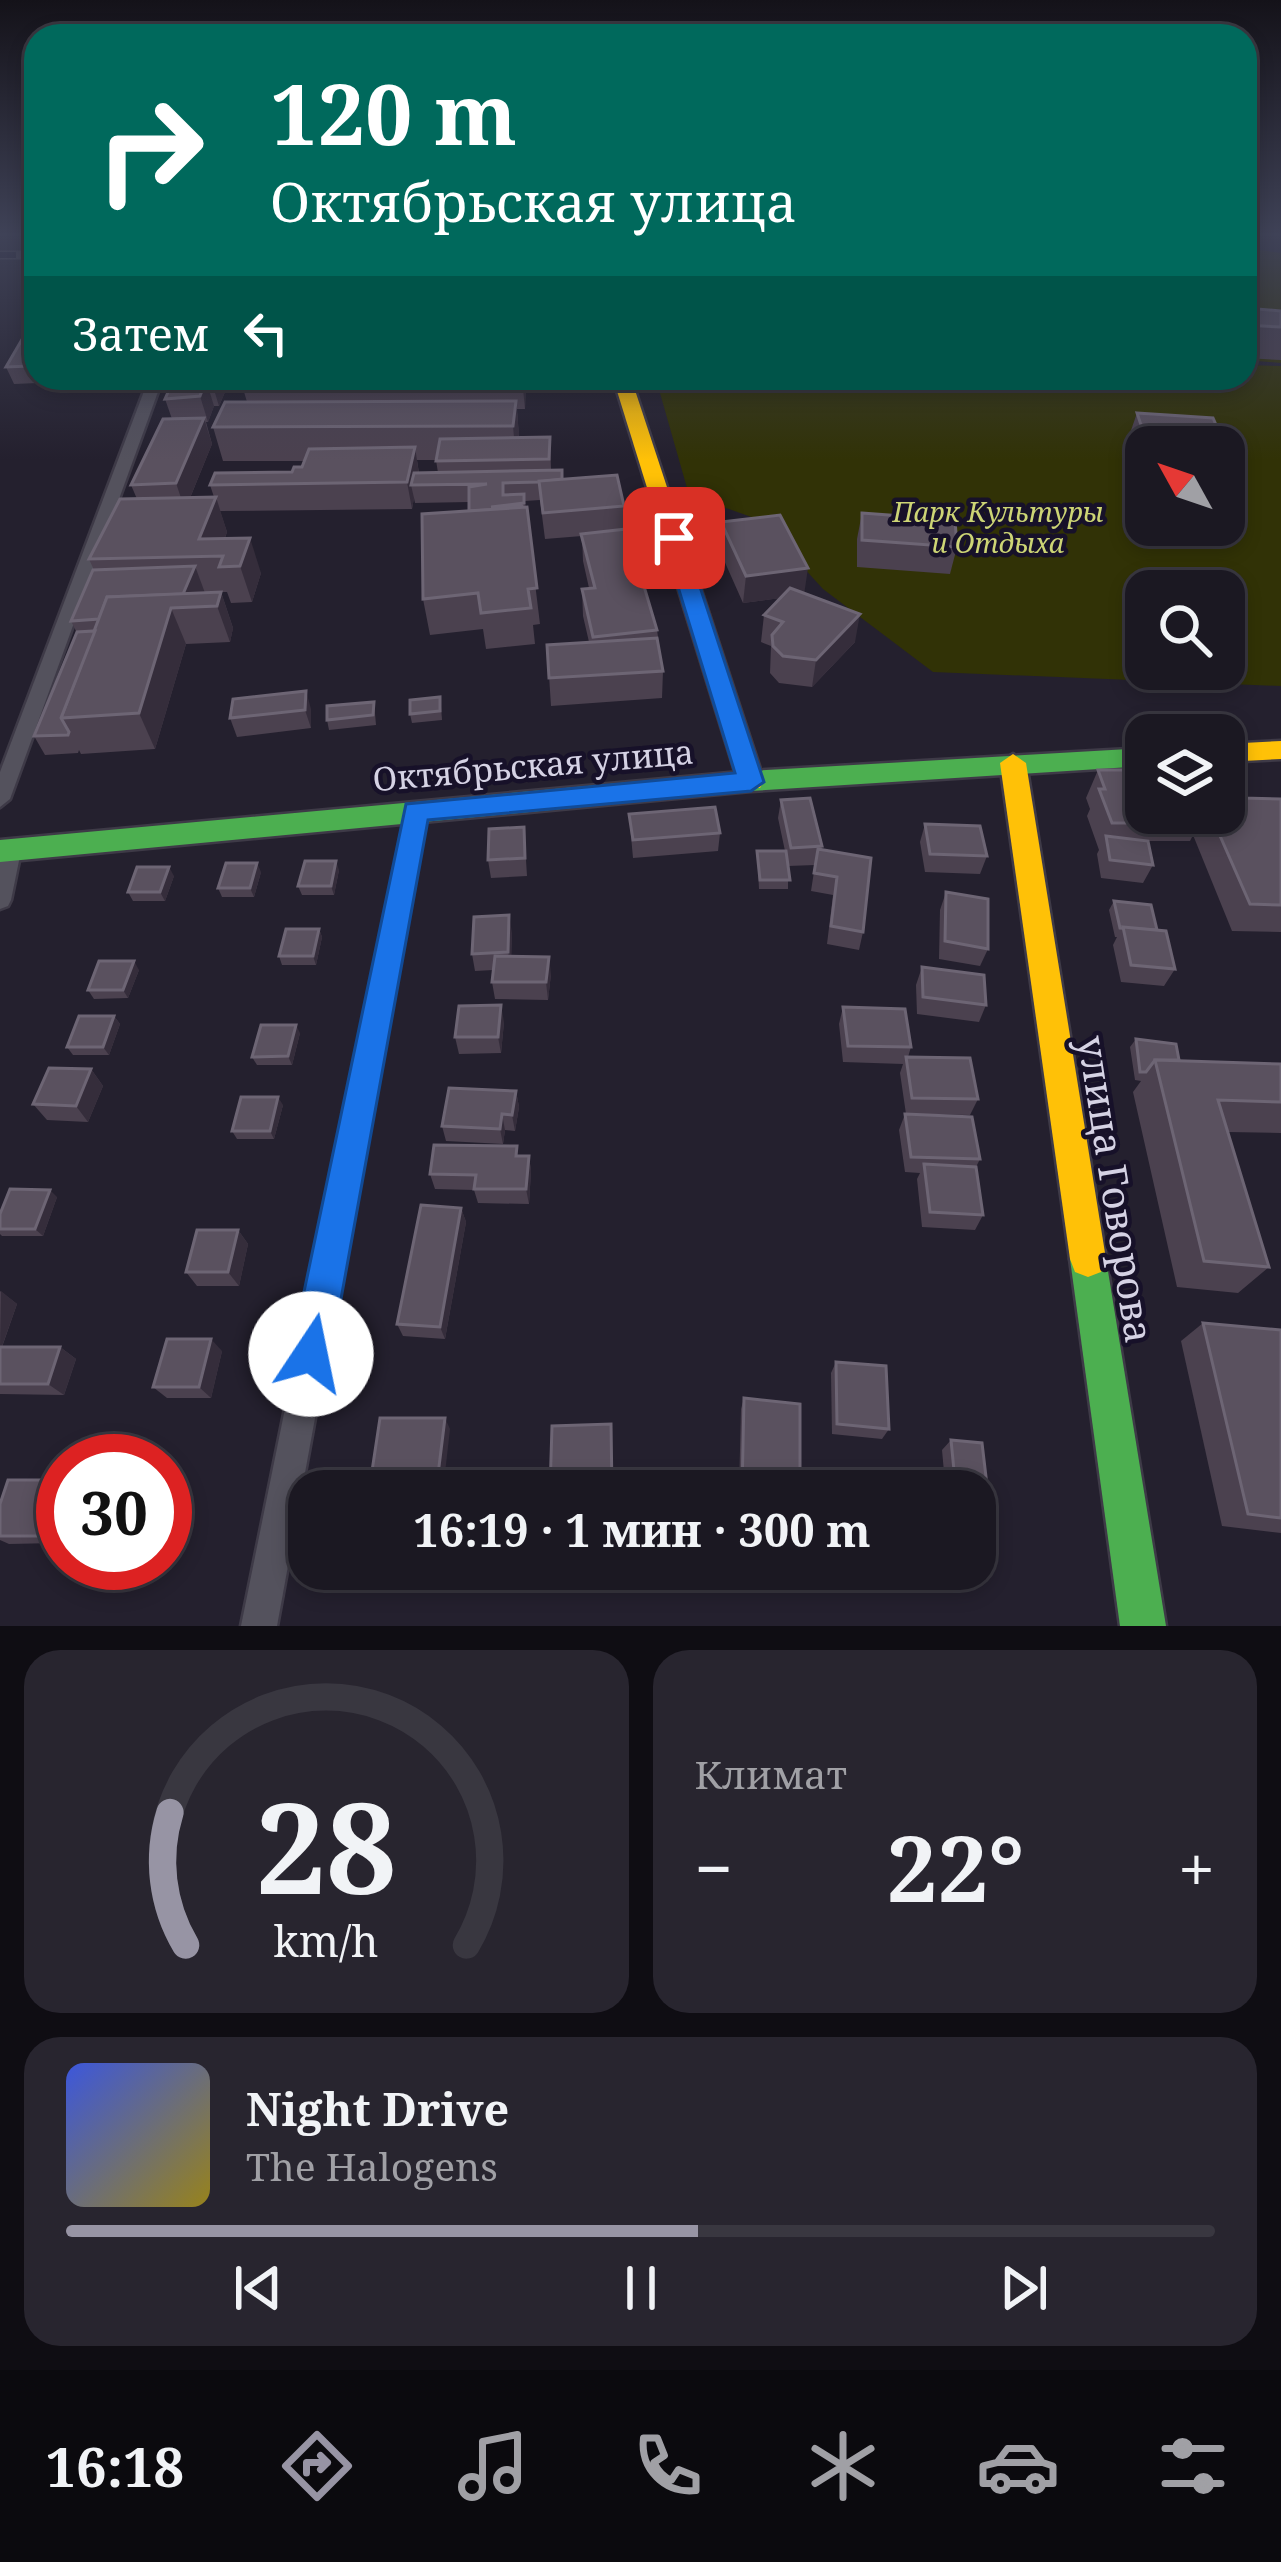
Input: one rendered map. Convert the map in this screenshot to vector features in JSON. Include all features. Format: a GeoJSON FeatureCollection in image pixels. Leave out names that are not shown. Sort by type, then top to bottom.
{"type":"FeatureCollection","features":[{"type":"Feature","properties":{"kind":"street"},"geometry":{"type":"LineString","coordinates":[[0,799],[152,390]]}},
{"type":"Feature","properties":{"kind":"street"},"geometry":{"type":"LineString","coordinates":[[626,390],[751,782]]}},
{"type":"Feature","properties":{"kind":"street"},"geometry":{"type":"LineString","coordinates":[[1245,752],[1281,750]]}},
{"type":"Feature","properties":{"kind":"street","name":"Октябрьская улица"},"geometry":{"type":"LineString","coordinates":[[5,851],[751,782],[1125,758]]}},
{"type":"Feature","properties":{"kind":"street","name":"улица Говорова"},"geometry":{"type":"LineString","coordinates":[[1013,764],[1143,1626]]}},
{"type":"Feature","properties":{"kind":"street"},"geometry":{"type":"LineString","coordinates":[[259,1626],[416,811]]}},
{"type":"Feature","properties":{"kind":"street"},"geometry":{"type":"LineString","coordinates":[[0,900],[5,851]]}},
{"type":"Feature","properties":{"kind":"green space"},"geometry":{"type":"Polygon","coordinates":[[[1257,309],[1281,309],[1281,363],[1257,361],[1257,309]]]}},
{"type":"Feature","properties":{"kind":"green space","name":"Парк Культуры и Отдыха"},"geometry":{"type":"Polygon","coordinates":[[[1257,365],[1281,366],[1281,686],[1245,685],[1245,570],[1125,570],[1125,680],[933,672],[823,589],[760,520],[689,495],[659,390],[1257,390],[1257,365]]]}},
{"type":"Feature","properties":{"kind":"building"},"geometry":{"type":"Polygon","coordinates":[[[1257,309],[1281,311],[1281,327],[1257,326],[1257,309]]]}},
{"type":"Feature","properties":{"kind":"building"},"geometry":{"type":"Polygon","coordinates":[[[24,336],[24,366],[6,367],[24,336]]]}},
{"type":"Feature","properties":{"kind":"building"},"geometry":{"type":"Polygon","coordinates":[[[169,390],[202,390],[200,396],[165,399],[169,390]]]}},
{"type":"Feature","properties":{"kind":"building"},"geometry":{"type":"Polygon","coordinates":[[[516,401],[513,426],[213,427],[225,402],[516,401]]]}},
{"type":"Feature","properties":{"kind":"building"},"geometry":{"type":"Polygon","coordinates":[[[1137,413],[1213,418],[1216,426],[1141,426],[1137,413]]]}},
{"type":"Feature","properties":{"kind":"building"},"geometry":{"type":"Polygon","coordinates":[[[204,418],[176,483],[131,485],[163,419],[204,418]]]}},
{"type":"Feature","properties":{"kind":"building"},"geometry":{"type":"Polygon","coordinates":[[[550,437],[549,459],[436,461],[440,439],[550,437]]]}},
{"type":"Feature","properties":{"kind":"building"},"geometry":{"type":"Polygon","coordinates":[[[415,447],[407,482],[210,485],[215,473],[292,472],[302,467],[309,449],[415,447]]]}},
{"type":"Feature","properties":{"kind":"building"},"geometry":{"type":"Polygon","coordinates":[[[562,470],[562,479],[503,483],[503,495],[524,494],[524,503],[491,507],[522,508],[469,511],[469,487],[487,484],[411,485],[414,473],[562,470]]]}},
{"type":"Feature","properties":{"kind":"building"},"geometry":{"type":"Polygon","coordinates":[[[617,475],[624,506],[543,513],[539,481],[617,475]]]}},
{"type":"Feature","properties":{"kind":"building"},"geometry":{"type":"Polygon","coordinates":[[[216,497],[199,539],[250,538],[240,566],[219,567],[223,556],[89,559],[120,499],[216,497]]]}},
{"type":"Feature","properties":{"kind":"building"},"geometry":{"type":"Polygon","coordinates":[[[527,507],[537,588],[528,589],[531,608],[481,613],[478,593],[423,599],[422,514],[527,507]]]}},
{"type":"Feature","properties":{"kind":"building"},"geometry":{"type":"Polygon","coordinates":[[[862,513],[955,520],[957,547],[862,540],[862,513]]]}},
{"type":"Feature","properties":{"kind":"building"},"geometry":{"type":"Polygon","coordinates":[[[780,515],[808,568],[746,576],[721,522],[780,515]]]}},
{"type":"Feature","properties":{"kind":"building"},"geometry":{"type":"Polygon","coordinates":[[[627,529],[657,630],[593,637],[582,589],[595,588],[581,534],[627,529]]]}},
{"type":"Feature","properties":{"kind":"building"},"geometry":{"type":"Polygon","coordinates":[[[195,566],[183,594],[107,597],[99,619],[71,621],[93,570],[195,566]]]}},
{"type":"Feature","properties":{"kind":"building"},"geometry":{"type":"Polygon","coordinates":[[[790,588],[860,614],[816,660],[783,656],[773,646],[772,635],[783,622],[764,615],[790,588]]]}},
{"type":"Feature","properties":{"kind":"building"},"geometry":{"type":"Polygon","coordinates":[[[221,592],[217,606],[171,608],[139,713],[61,718],[107,597],[221,592]]]}},
{"type":"Feature","properties":{"kind":"building"},"geometry":{"type":"Polygon","coordinates":[[[95,631],[61,718],[68,735],[34,736],[77,632],[95,631]]]}},
{"type":"Feature","properties":{"kind":"building"},"geometry":{"type":"Polygon","coordinates":[[[657,638],[663,671],[549,678],[547,645],[657,638]]]}},
{"type":"Feature","properties":{"kind":"building"},"geometry":{"type":"Polygon","coordinates":[[[306,691],[305,710],[230,718],[233,699],[306,691]]]}},
{"type":"Feature","properties":{"kind":"building"},"geometry":{"type":"Polygon","coordinates":[[[440,697],[440,711],[410,714],[410,700],[440,697]]]}},
{"type":"Feature","properties":{"kind":"building"},"geometry":{"type":"Polygon","coordinates":[[[374,702],[373,715],[327,720],[327,706],[374,702]]]}},
{"type":"Feature","properties":{"kind":"building"},"geometry":{"type":"Polygon","coordinates":[[[1098,770],[1125,770],[1125,823],[1112,823],[1099,789],[1105,789],[1098,770]]]}},
{"type":"Feature","properties":{"kind":"building"},"geometry":{"type":"Polygon","coordinates":[[[810,798],[822,846],[791,848],[781,800],[810,798]]]}},
{"type":"Feature","properties":{"kind":"building"},"geometry":{"type":"Polygon","coordinates":[[[1245,798],[1281,799],[1281,905],[1250,904],[1219,834],[1245,834],[1245,798]]]}},
{"type":"Feature","properties":{"kind":"building"},"geometry":{"type":"Polygon","coordinates":[[[715,807],[720,833],[633,840],[629,814],[715,807]]]}},
{"type":"Feature","properties":{"kind":"building"},"geometry":{"type":"Polygon","coordinates":[[[925,824],[980,826],[987,856],[930,854],[925,824]]]}},
{"type":"Feature","properties":{"kind":"building"},"geometry":{"type":"Polygon","coordinates":[[[524,827],[525,858],[488,860],[489,829],[524,827]]]}},
{"type":"Feature","properties":{"kind":"building"},"geometry":{"type":"Polygon","coordinates":[[[1106,836],[1148,841],[1153,865],[1110,860],[1106,836]]]}},
{"type":"Feature","properties":{"kind":"building"},"geometry":{"type":"Polygon","coordinates":[[[818,849],[871,858],[863,932],[831,926],[837,877],[814,873],[818,849]]]}},
{"type":"Feature","properties":{"kind":"building"},"geometry":{"type":"Polygon","coordinates":[[[757,851],[786,851],[790,880],[760,880],[757,851]]]}},
{"type":"Feature","properties":{"kind":"building"},"geometry":{"type":"Polygon","coordinates":[[[305,861],[336,861],[331,886],[298,886],[305,861]]]}},
{"type":"Feature","properties":{"kind":"building"},"geometry":{"type":"Polygon","coordinates":[[[226,863],[257,863],[250,888],[218,888],[226,863]]]}},
{"type":"Feature","properties":{"kind":"building"},"geometry":{"type":"Polygon","coordinates":[[[137,867],[169,867],[160,892],[128,892],[137,867]]]}},
{"type":"Feature","properties":{"kind":"building"},"geometry":{"type":"Polygon","coordinates":[[[946,892],[988,899],[988,949],[945,941],[946,892]]]}},
{"type":"Feature","properties":{"kind":"building"},"geometry":{"type":"Polygon","coordinates":[[[1114,901],[1151,905],[1157,930],[1120,928],[1114,901]]]}},
{"type":"Feature","properties":{"kind":"building"},"geometry":{"type":"Polygon","coordinates":[[[509,915],[508,952],[472,954],[474,917],[509,915]]]}},
{"type":"Feature","properties":{"kind":"building"},"geometry":{"type":"Polygon","coordinates":[[[1123,927],[1166,931],[1175,969],[1131,965],[1123,927]]]}},
{"type":"Feature","properties":{"kind":"building"},"geometry":{"type":"Polygon","coordinates":[[[286,929],[319,929],[313,956],[279,956],[286,929]]]}},
{"type":"Feature","properties":{"kind":"building"},"geometry":{"type":"Polygon","coordinates":[[[495,956],[549,957],[546,982],[492,982],[495,956]]]}},
{"type":"Feature","properties":{"kind":"building"},"geometry":{"type":"Polygon","coordinates":[[[99,961],[134,961],[123,990],[88,990],[99,961]]]}},
{"type":"Feature","properties":{"kind":"building"},"geometry":{"type":"Polygon","coordinates":[[[922,967],[984,975],[986,1005],[923,997],[922,967]]]}},
{"type":"Feature","properties":{"kind":"building"},"geometry":{"type":"Polygon","coordinates":[[[501,1005],[498,1037],[455,1037],[459,1006],[501,1005]]]}},
{"type":"Feature","properties":{"kind":"building"},"geometry":{"type":"Polygon","coordinates":[[[843,1007],[905,1009],[911,1047],[848,1046],[843,1007]]]}},
{"type":"Feature","properties":{"kind":"building"},"geometry":{"type":"Polygon","coordinates":[[[79,1016],[114,1016],[103,1047],[67,1047],[79,1016]]]}},
{"type":"Feature","properties":{"kind":"building"},"geometry":{"type":"Polygon","coordinates":[[[261,1025],[296,1025],[288,1056],[252,1057],[261,1025]]]}},
{"type":"Feature","properties":{"kind":"building"},"geometry":{"type":"Polygon","coordinates":[[[1136,1039],[1176,1044],[1179,1060],[1155,1060],[1146,1072],[1140,1072],[1136,1039]]]}},
{"type":"Feature","properties":{"kind":"building"},"geometry":{"type":"Polygon","coordinates":[[[906,1057],[970,1058],[978,1099],[912,1098],[906,1057]]]}},
{"type":"Feature","properties":{"kind":"building"},"geometry":{"type":"Polygon","coordinates":[[[1155,1060],[1281,1064],[1281,1102],[1218,1100],[1269,1267],[1204,1261],[1155,1060]]]}},
{"type":"Feature","properties":{"kind":"building"},"geometry":{"type":"Polygon","coordinates":[[[49,1068],[91,1069],[76,1106],[33,1104],[49,1068]]]}},
{"type":"Feature","properties":{"kind":"building"},"geometry":{"type":"Polygon","coordinates":[[[449,1088],[516,1091],[512,1115],[502,1114],[500,1129],[442,1126],[449,1088]]]}},
{"type":"Feature","properties":{"kind":"building"},"geometry":{"type":"Polygon","coordinates":[[[241,1097],[278,1097],[270,1131],[232,1131],[241,1097]]]}},
{"type":"Feature","properties":{"kind":"building"},"geometry":{"type":"Polygon","coordinates":[[[905,1114],[972,1117],[980,1159],[911,1157],[905,1114]]]}},
{"type":"Feature","properties":{"kind":"building"},"geometry":{"type":"Polygon","coordinates":[[[434,1145],[517,1146],[516,1156],[529,1156],[526,1189],[474,1189],[476,1175],[430,1174],[434,1145]]]}},
{"type":"Feature","properties":{"kind":"building"},"geometry":{"type":"Polygon","coordinates":[[[924,1164],[976,1167],[983,1215],[930,1212],[924,1164]]]}},
{"type":"Feature","properties":{"kind":"building"},"geometry":{"type":"Polygon","coordinates":[[[10,1189],[50,1190],[35,1229],[0,1229],[0,1214],[10,1189]]]}},
{"type":"Feature","properties":{"kind":"building"},"geometry":{"type":"Polygon","coordinates":[[[421,1205],[461,1208],[440,1327],[397,1324],[421,1205]]]}},
{"type":"Feature","properties":{"kind":"building"},"geometry":{"type":"Polygon","coordinates":[[[197,1230],[238,1230],[228,1272],[186,1272],[197,1230]]]}},
{"type":"Feature","properties":{"kind":"building"},"geometry":{"type":"Polygon","coordinates":[[[1203,1323],[1281,1330],[1281,1518],[1248,1514],[1203,1323]]]}},
{"type":"Feature","properties":{"kind":"building"},"geometry":{"type":"Polygon","coordinates":[[[167,1339],[211,1339],[199,1387],[153,1387],[167,1339]]]}},
{"type":"Feature","properties":{"kind":"building"},"geometry":{"type":"Polygon","coordinates":[[[0,1347],[60,1347],[48,1384],[0,1384],[0,1347]]]}},
{"type":"Feature","properties":{"kind":"building"},"geometry":{"type":"Polygon","coordinates":[[[836,1362],[886,1366],[889,1429],[837,1424],[836,1362]]]}},
{"type":"Feature","properties":{"kind":"building"},"geometry":{"type":"Polygon","coordinates":[[[744,1398],[800,1404],[800,1470],[742,1470],[744,1398]]]}},
{"type":"Feature","properties":{"kind":"building"},"geometry":{"type":"Polygon","coordinates":[[[380,1418],[445,1418],[439,1470],[372,1470],[380,1418]]]}},
{"type":"Feature","properties":{"kind":"building"},"geometry":{"type":"Polygon","coordinates":[[[611,1424],[612,1470],[551,1470],[552,1426],[611,1424]]]}},
{"type":"Feature","properties":{"kind":"building"},"geometry":{"type":"Polygon","coordinates":[[[951,1440],[982,1443],[985,1470],[954,1470],[951,1440]]]}},
{"type":"Feature","properties":{"kind":"building"},"geometry":{"type":"Polygon","coordinates":[[[8,1480],[36,1480],[36,1536],[0,1536],[0,1504],[8,1480]]]}},
{"type":"Feature","properties":{"kind":"traffic: fast"},"geometry":{"type":"LineString","coordinates":[[0,851],[751,781],[1125,758]]}},
{"type":"Feature","properties":{"kind":"traffic: fast"},"geometry":{"type":"LineString","coordinates":[[1088,1259],[1143,1626]]}},
{"type":"Feature","properties":{"kind":"traffic: slow"},"geometry":{"type":"LineString","coordinates":[[626,390],[751,781]]}},
{"type":"Feature","properties":{"kind":"traffic: slow"},"geometry":{"type":"LineString","coordinates":[[1245,752],[1281,750]]}},
{"type":"Feature","properties":{"kind":"traffic: slow"},"geometry":{"type":"LineString","coordinates":[[1013,763],[1088,1259]]}},
{"type":"Feature","properties":{"kind":"route"},"geometry":{"type":"LineString","coordinates":[[311,1354],[416,811],[751,782],[674,538]]}}]}
